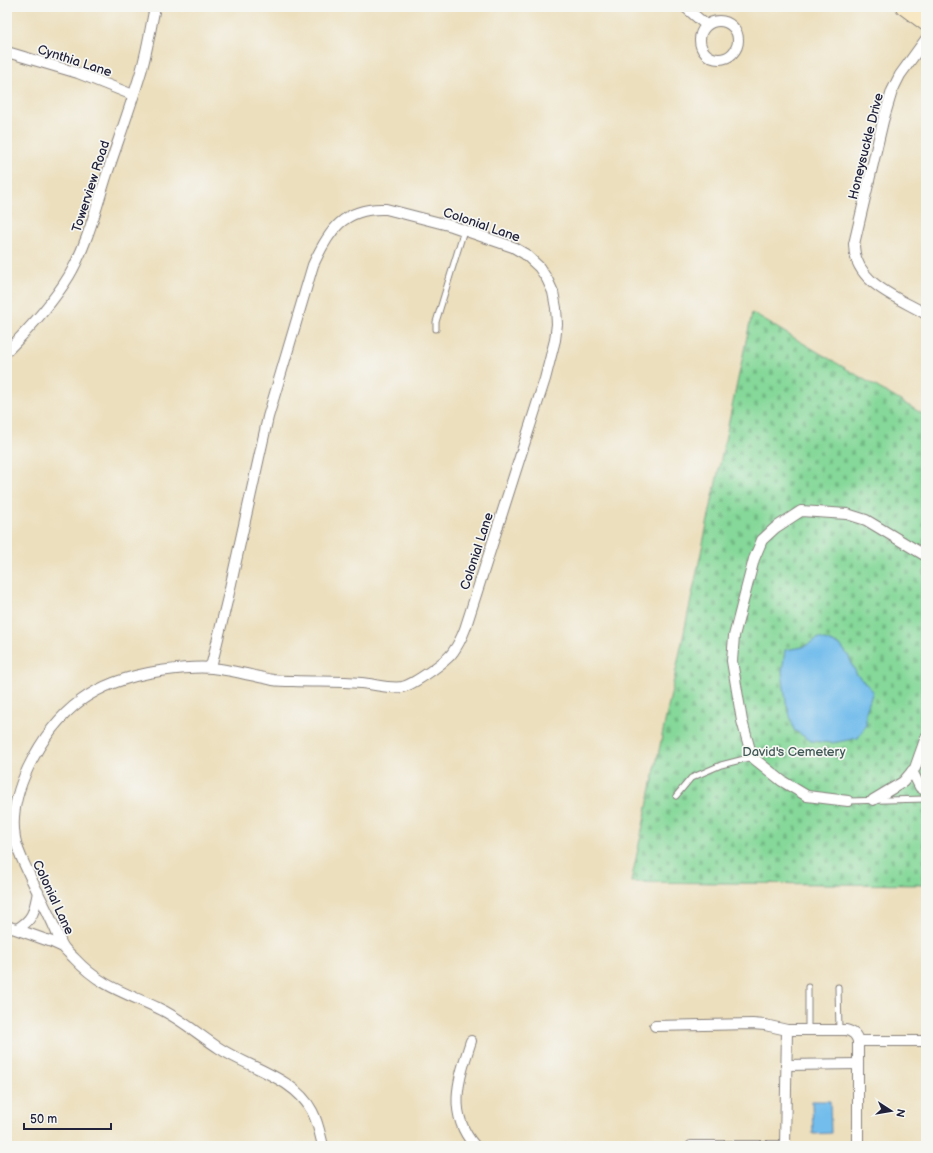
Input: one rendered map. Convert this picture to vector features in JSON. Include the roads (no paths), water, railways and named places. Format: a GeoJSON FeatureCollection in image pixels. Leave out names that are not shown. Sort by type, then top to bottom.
{"type":"FeatureCollection","features":[{"type":"Feature","properties":{"kind":"street","name":"Towerview Road"},"geometry":{"type":"LineString","coordinates":[[7,351],[51,303],[69,277],[77,261],[86,240],[140,74],[155,7]]}},
{"type":"Feature","properties":{"kind":"street"},"geometry":{"type":"LineString","coordinates":[[685,7],[706,25]]}},
{"type":"Feature","properties":{"kind":"street"},"geometry":{"type":"LineString","coordinates":[[903,7],[926,24]]}},
{"type":"Feature","properties":{"kind":"street","name":"Honeysuckle Drive"},"geometry":{"type":"LineString","coordinates":[[926,39],[900,75],[892,91],[883,121],[854,244],[854,253],[860,268],[867,278],[880,288],[926,314]]}},
{"type":"Feature","properties":{"kind":"street","name":"Cynthia Lane"},"geometry":{"type":"LineString","coordinates":[[7,52],[78,73],[133,95]]}},
{"type":"Feature","properties":{"kind":"street","name":"Colonial Lane"},"geometry":{"type":"LineString","coordinates":[[209,667],[212,663],[227,604],[268,417],[313,265],[320,248],[330,232],[338,224],[350,216],[364,210],[375,208],[386,209],[464,230],[513,247],[525,254],[539,267],[553,292],[557,324],[555,340],[525,444],[465,629],[451,655],[430,671],[405,686],[396,687],[360,683],[274,680],[209,667],[174,669],[146,673],[124,679],[99,689],[83,698],[69,709],[53,727],[33,758],[20,787],[15,812],[15,838],[19,852],[63,948],[84,969],[99,981],[117,991],[160,1009],[221,1050],[284,1083],[298,1093],[313,1113],[320,1131],[323,1146]]}},
{"type":"Feature","properties":{"kind":"street"},"geometry":{"type":"LineString","coordinates":[[848,801],[807,796],[782,781],[752,757],[742,721],[732,661],[734,636],[754,559],[762,540],[775,528],[801,512],[847,514],[866,520],[926,556]]}},
{"type":"Feature","properties":{"kind":"street"},"geometry":{"type":"LineString","coordinates":[[873,800],[903,782],[915,768],[926,737]]}},
{"type":"Feature","properties":{"kind":"street"},"geometry":{"type":"LineString","coordinates":[[912,771],[920,787],[926,792]]}},
{"type":"Feature","properties":{"kind":"street"},"geometry":{"type":"LineString","coordinates":[[17,929],[31,919],[38,892]]}},
{"type":"Feature","properties":{"kind":"street"},"geometry":{"type":"LineString","coordinates":[[7,926],[52,942],[63,948]]}},
{"type":"Feature","properties":{"kind":"street"},"geometry":{"type":"LineString","coordinates":[[655,1026],[765,1025],[787,1030],[839,1030],[852,1032],[856,1035],[858,1041],[858,1146]]}},
{"type":"Feature","properties":{"kind":"street"},"geometry":{"type":"LineString","coordinates":[[691,1146],[785,1146],[787,1030]]}},
{"type":"Feature","properties":{"kind":"street"},"geometry":{"type":"LineString","coordinates":[[858,1041],[926,1040]]}},
{"type":"Feature","properties":{"kind":"street"},"geometry":{"type":"LineString","coordinates":[[470,1041],[458,1086],[457,1099],[461,1126],[467,1138],[475,1146]]}},
{"type":"Feature","properties":{"kind":"street"},"geometry":{"type":"LineString","coordinates":[[786,1065],[858,1064]]}},
{"type":"Feature","properties":{"kind":"lane"},"geometry":{"type":"LineString","coordinates":[[436,329],[436,322],[464,230]]}},
{"type":"Feature","properties":{"kind":"lane"},"geometry":{"type":"LineString","coordinates":[[676,796],[691,778],[721,765],[752,757]]}},
{"type":"Feature","properties":{"kind":"lane"},"geometry":{"type":"LineString","coordinates":[[848,801],[926,799]]}},
{"type":"Feature","properties":{"kind":"lane"},"geometry":{"type":"LineString","coordinates":[[838,987],[839,1030]]}},
{"type":"Feature","properties":{"kind":"lane"},"geometry":{"type":"LineString","coordinates":[[808,988],[808,1030]]}},
{"type":"Feature","properties":{"kind":"water"},"geometry":{"type":"Polygon","coordinates":[[[819,638],[841,646],[849,657],[857,675],[873,691],[866,712],[866,725],[858,738],[832,743],[811,741],[794,730],[786,702],[782,672],[785,650],[803,647],[819,638]]]}},
{"type":"Feature","properties":{"kind":"water"},"geometry":{"type":"Polygon","coordinates":[[[812,1101],[830,1101],[831,1133],[813,1134],[812,1101]]]}},
{"type":"Feature","properties":{"kind":"park label","name":"David's Cemetery"},"geometry":{"type":"Point","coordinates":[794,751]}}]}
